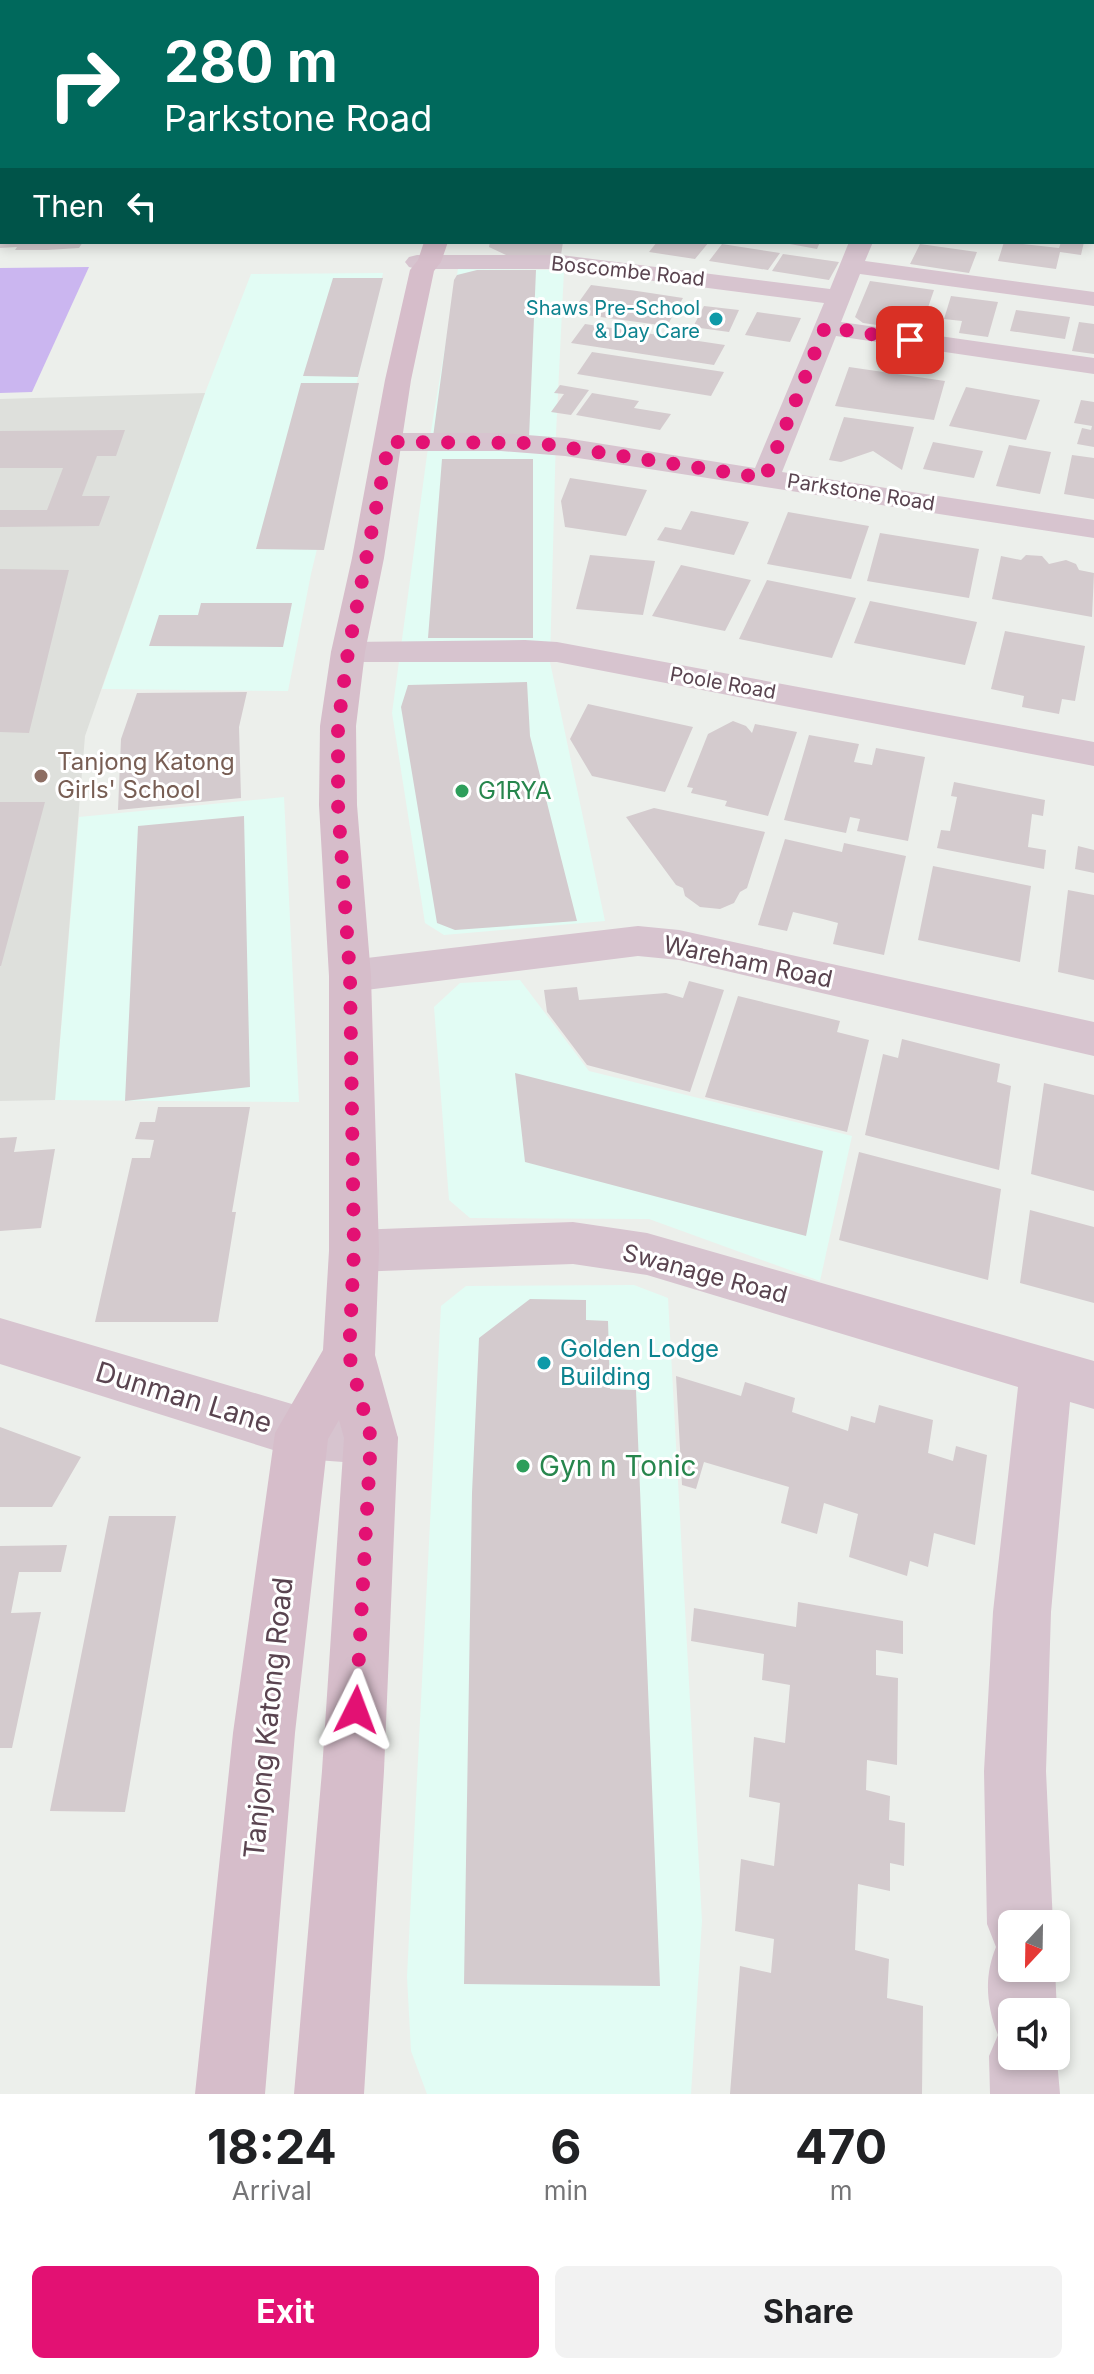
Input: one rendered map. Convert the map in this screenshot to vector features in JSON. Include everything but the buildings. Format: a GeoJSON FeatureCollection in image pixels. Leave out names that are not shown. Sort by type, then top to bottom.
{"type":"FeatureCollection","features":[{"type":"Feature","properties":{"kind":"main road","name":"Tanjong Katong Road"},"geometry":{"type":"LineString","coordinates":[[329,2094],[353,1771],[371,1438],[349,1355],[354,1251],[350,976],[338,805],[338,726],[348,652],[425,256]]}},
{"type":"Feature","properties":{"kind":"main road","name":"Tanjong Katong Road"},"geometry":{"type":"LineString","coordinates":[[230,2094],[264,1733],[302,1433],[349,1355]]}},
{"type":"Feature","properties":{"kind":"street"},"geometry":{"type":"LineString","coordinates":[[765,478],[860,244]]}},
{"type":"Feature","properties":{"kind":"street","name":"Boscombe Road"},"geometry":{"type":"LineString","coordinates":[[425,256],[561,262],[838,297]]}},
{"type":"Feature","properties":{"kind":"street"},"geometry":{"type":"LineString","coordinates":[[852,266],[1094,299]]}},
{"type":"Feature","properties":{"kind":"street"},"geometry":{"type":"LineString","coordinates":[[825,327],[1094,366]]}},
{"type":"Feature","properties":{"kind":"street","name":"Parkstone Road"},"geometry":{"type":"LineString","coordinates":[[389,442],[538,443],[1094,529]]}},
{"type":"Feature","properties":{"kind":"street","name":"Poole Road"},"geometry":{"type":"LineString","coordinates":[[348,652],[557,652],[1094,754]]}},
{"type":"Feature","properties":{"kind":"street","name":"Wareham Road"},"geometry":{"type":"LineString","coordinates":[[350,976],[638,941],[679,945],[1094,1039]]}},
{"type":"Feature","properties":{"kind":"street","name":"Swanage Road"},"geometry":{"type":"LineString","coordinates":[[354,1251],[573,1243],[647,1254],[1070,1378],[1021,1628],[1015,1771],[1020,1910]]}},
{"type":"Feature","properties":{"kind":"street","name":"Dunman Lane"},"geometry":{"type":"LineString","coordinates":[[0,1341],[302,1433],[371,1438]]}},
{"type":"Feature","properties":{"kind":"street"},"geometry":{"type":"LineString","coordinates":[[1024,2070],[1025,2094]]}},
{"type":"Feature","properties":{"kind":"shaded area"},"geometry":{"type":"Polygon","coordinates":[[[89,267],[32,392],[0,393],[0,268],[89,267]]]}},
{"type":"Feature","properties":{"kind":"shaded area"},"geometry":{"type":"Polygon","coordinates":[[[458,269],[564,270],[550,662],[605,921],[444,935],[425,923],[392,713],[427,455],[458,269]]]}},
{"type":"Feature","properties":{"kind":"shaded area"},"geometry":{"type":"Polygon","coordinates":[[[383,273],[311,574],[288,691],[102,689],[205,393],[251,274],[383,273]]]}},
{"type":"Feature","properties":{"kind":"shaded area","name":"Tanjong Katong Girls' School"},"geometry":{"type":"Polygon","coordinates":[[[205,393],[85,736],[55,1100],[0,1101],[0,399],[205,393]]]}},
{"type":"Feature","properties":{"kind":"shaded area"},"geometry":{"type":"Polygon","coordinates":[[[284,797],[299,1102],[55,1100],[79,817],[284,797]]]}},
{"type":"Feature","properties":{"kind":"shaded area"},"geometry":{"type":"Polygon","coordinates":[[[520,980],[589,1071],[852,1136],[820,1281],[649,1219],[470,1218],[449,1200],[434,1007],[460,983],[520,980]]]}},
{"type":"Feature","properties":{"kind":"shaded area"},"geometry":{"type":"Polygon","coordinates":[[[634,1285],[668,1298],[702,1921],[691,2094],[427,2094],[411,2051],[407,1977],[441,1306],[466,1286],[634,1285]]]}},
{"type":"Feature","properties":{"kind":"place","name":"Shaws Pre-School & Day Care"},"geometry":{"type":"Point","coordinates":[716,319]}},
{"type":"Feature","properties":{"kind":"place","name":"Tanjong Katong Girls' School"},"geometry":{"type":"Point","coordinates":[41,776]}},
{"type":"Feature","properties":{"kind":"place","name":"G1RYA"},"geometry":{"type":"Point","coordinates":[462,791]}},
{"type":"Feature","properties":{"kind":"place","name":"Golden Lodge Building"},"geometry":{"type":"Point","coordinates":[544,1363]}},
{"type":"Feature","properties":{"kind":"place","name":"Gyn n Tonic"},"geometry":{"type":"Point","coordinates":[523,1466]}},
{"type":"Feature","properties":{"kind":"route"},"geometry":{"type":"LineString","coordinates":[[356,1710],[371,1438],[349,1355],[354,1251],[350,976],[338,805],[338,726],[348,652],[389,442],[538,443],[765,478],[825,327],[910,340]]}}]}
